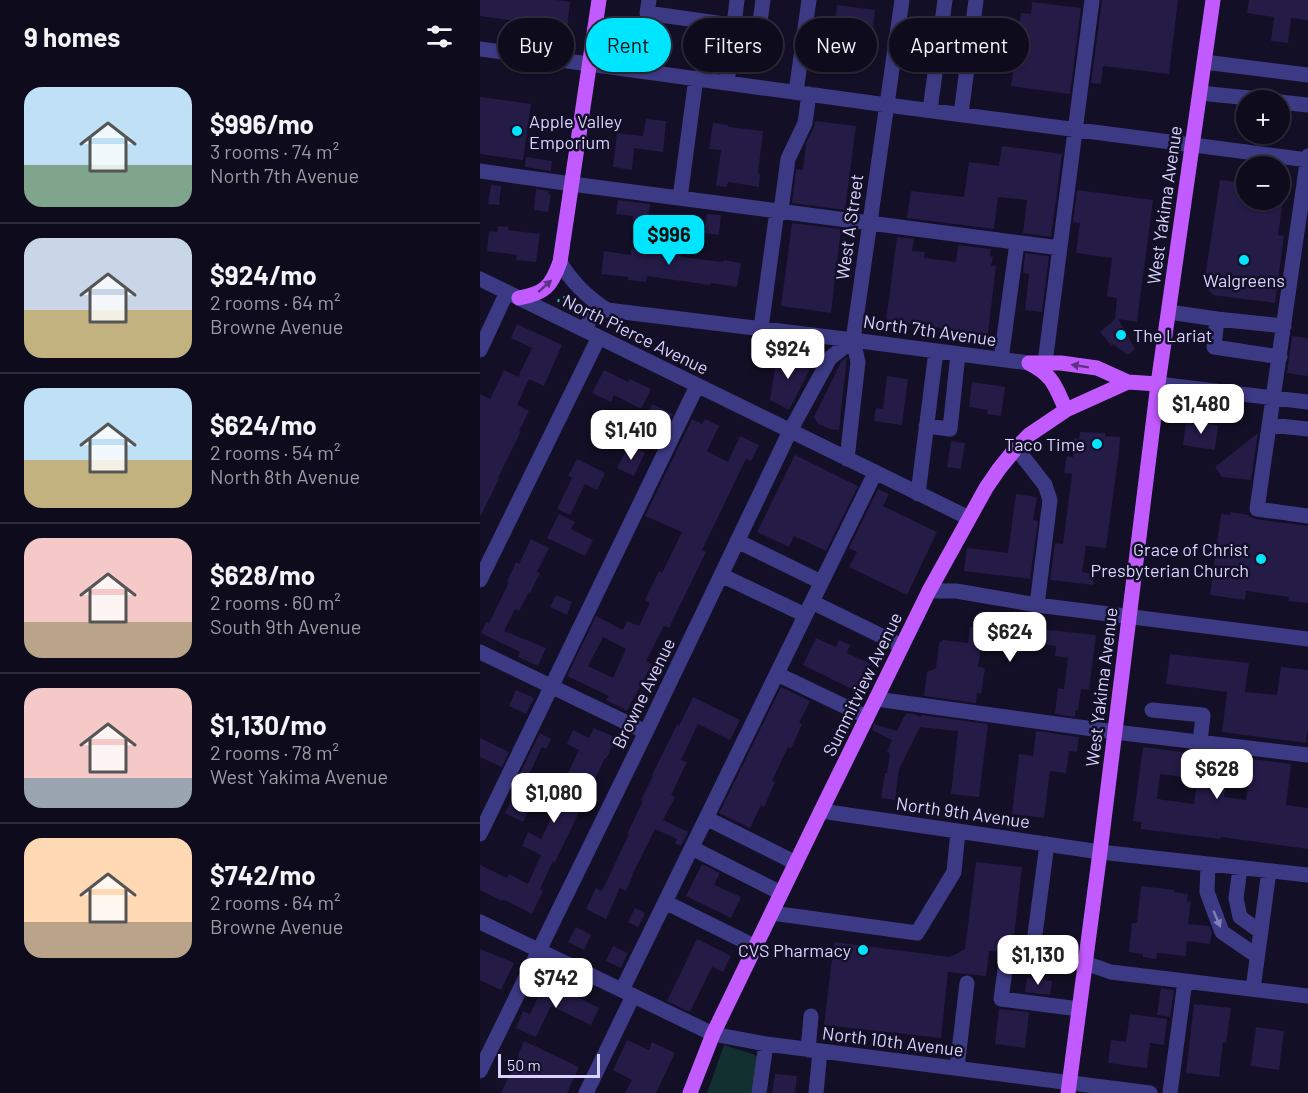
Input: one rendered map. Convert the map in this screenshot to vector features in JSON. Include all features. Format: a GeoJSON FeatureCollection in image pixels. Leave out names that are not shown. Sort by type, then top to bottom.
{"type":"FeatureCollection","features":[{"type":"Feature","properties":{"kind":"main road"},"geometry":{"type":"LineString","coordinates":[[596,18],[599,0]]}},
{"type":"Feature","properties":{"kind":"main road","name":"West Yakima Avenue"},"geometry":{"type":"LineString","coordinates":[[1068,1088],[1100,852],[1158,384],[1213,0]]}},
{"type":"Feature","properties":{"kind":"main road"},"geometry":{"type":"LineString","coordinates":[[513,295],[534,295],[548,286],[560,262],[588,72]]}},
{"type":"Feature","properties":{"kind":"main road"},"geometry":{"type":"LineString","coordinates":[[1029,363],[1061,363],[1097,368],[1128,382]]}},
{"type":"Feature","properties":{"kind":"main road"},"geometry":{"type":"LineString","coordinates":[[1029,363],[1046,373],[1052,380],[1066,410]]}},
{"type":"Feature","properties":{"kind":"main road","name":"Summitview Avenue"},"geometry":{"type":"LineString","coordinates":[[690,1093],[713,1034],[821,811],[929,591],[986,488],[1016,448],[1029,435],[1066,410],[1128,382],[1158,384]]}},
{"type":"Feature","properties":{"kind":"street"},"geometry":{"type":"LineString","coordinates":[[649,0],[647,13],[683,18]]}},
{"type":"Feature","properties":{"kind":"street"},"geometry":{"type":"LineString","coordinates":[[735,18],[737,0]]}},
{"type":"Feature","properties":{"kind":"street"},"geometry":{"type":"LineString","coordinates":[[761,18],[763,0]]}},
{"type":"Feature","properties":{"kind":"street"},"geometry":{"type":"LineString","coordinates":[[761,328],[788,159],[805,123],[802,93],[809,0]]}},
{"type":"Feature","properties":{"kind":"street","name":"West A Street"},"geometry":{"type":"LineString","coordinates":[[847,459],[858,362],[853,340],[902,0]]}},
{"type":"Feature","properties":{"kind":"street"},"geometry":{"type":"LineString","coordinates":[[930,110],[945,0]]}},
{"type":"Feature","properties":{"kind":"street"},"geometry":{"type":"LineString","coordinates":[[961,114],[976,0]]}},
{"type":"Feature","properties":{"kind":"street"},"geometry":{"type":"LineString","coordinates":[[1045,363],[1092,0]]}},
{"type":"Feature","properties":{"kind":"street"},"geometry":{"type":"LineString","coordinates":[[480,49],[586,63]]}},
{"type":"Feature","properties":{"kind":"street"},"geometry":{"type":"LineString","coordinates":[[1204,62],[1308,75]]}},
{"type":"Feature","properties":{"kind":"street"},"geometry":{"type":"LineString","coordinates":[[653,72],[887,105],[1308,158],[1257,509],[1307,514]]}},
{"type":"Feature","properties":{"kind":"street"},"geometry":{"type":"LineString","coordinates":[[727,83],[728,72]]}},
{"type":"Feature","properties":{"kind":"street"},"geometry":{"type":"LineString","coordinates":[[680,198],[696,78]]}},
{"type":"Feature","properties":{"kind":"street"},"geometry":{"type":"LineString","coordinates":[[1200,93],[1236,97]]}},
{"type":"Feature","properties":{"kind":"street"},"geometry":{"type":"LineString","coordinates":[[1290,103],[1308,105]]}},
{"type":"Feature","properties":{"kind":"street"},"geometry":{"type":"LineString","coordinates":[[480,171],[680,198],[779,207],[870,224],[1060,248]]}},
{"type":"Feature","properties":{"kind":"street"},"geometry":{"type":"LineString","coordinates":[[1001,360],[1017,243]]}},
{"type":"Feature","properties":{"kind":"street","name":"North 7th Avenue"},"geometry":{"type":"LineString","coordinates":[[560,262],[582,292],[607,310],[1029,363]]}},
{"type":"Feature","properties":{"kind":"street","name":"North Pierce Avenue"},"geometry":{"type":"LineString","coordinates":[[480,279],[969,518]]}},
{"type":"Feature","properties":{"kind":"street"},"geometry":{"type":"LineString","coordinates":[[480,350],[513,295]]}},
{"type":"Feature","properties":{"kind":"street"},"geometry":{"type":"LineString","coordinates":[[480,580],[592,334],[597,303]]}},
{"type":"Feature","properties":{"kind":"street"},"geometry":{"type":"LineString","coordinates":[[1168,312],[1284,326]]}},
{"type":"Feature","properties":{"kind":"street"},"geometry":{"type":"LineString","coordinates":[[1217,319],[1214,347],[1280,357]]}},
{"type":"Feature","properties":{"kind":"street","name":"Browne Avenue"},"geometry":{"type":"LineString","coordinates":[[480,1071],[790,431],[830,358],[853,340]]}},
{"type":"Feature","properties":{"kind":"street"},"geometry":{"type":"LineString","coordinates":[[918,494],[936,351]]}},
{"type":"Feature","properties":{"kind":"street"},"geometry":{"type":"LineString","coordinates":[[926,426],[950,429],[958,354]]}},
{"type":"Feature","properties":{"kind":"street"},"geometry":{"type":"LineString","coordinates":[[1158,384],[1308,402]]}},
{"type":"Feature","properties":{"kind":"street"},"geometry":{"type":"LineString","coordinates":[[480,834],[697,386]]}},
{"type":"Feature","properties":{"kind":"street"},"geometry":{"type":"LineString","coordinates":[[1270,425],[1308,429]]}},
{"type":"Feature","properties":{"kind":"street"},"geometry":{"type":"LineString","coordinates":[[1016,448],[1045,485],[1050,500],[1037,605]]}},
{"type":"Feature","properties":{"kind":"street"},"geometry":{"type":"LineString","coordinates":[[586,1093],[665,902],[874,473]]}},
{"type":"Feature","properties":{"kind":"street"},"geometry":{"type":"LineString","coordinates":[[737,541],[821,582]]}},
{"type":"Feature","properties":{"kind":"street"},"geometry":{"type":"LineString","coordinates":[[721,575],[902,646]]}},
{"type":"Feature","properties":{"kind":"street"},"geometry":{"type":"LineString","coordinates":[[929,591],[956,591],[1037,605],[1308,639]]}},
{"type":"Feature","properties":{"kind":"street"},"geometry":{"type":"LineString","coordinates":[[480,652],[646,732]]}},
{"type":"Feature","properties":{"kind":"street"},"geometry":{"type":"LineString","coordinates":[[777,674],[867,717]]}},
{"type":"Feature","properties":{"kind":"street"},"geometry":{"type":"LineString","coordinates":[[876,699],[1115,732],[1308,755]]}},
{"type":"Feature","properties":{"kind":"street"},"geometry":{"type":"LineString","coordinates":[[1152,710],[1203,715],[1200,742]]}},
{"type":"Feature","properties":{"kind":"street","name":"North 9th Avenue"},"geometry":{"type":"LineString","coordinates":[[821,811],[1100,852],[1308,875]]}},
{"type":"Feature","properties":{"kind":"street"},"geometry":{"type":"LineString","coordinates":[[706,818],[796,863]]}},
{"type":"Feature","properties":{"kind":"street"},"geometry":{"type":"LineString","coordinates":[[772,913],[917,933],[954,872],[958,831]]}},
{"type":"Feature","properties":{"kind":"street"},"geometry":{"type":"LineString","coordinates":[[1047,844],[1034,942],[1047,950],[1053,958],[1085,963],[1111,972],[1308,996]]}},
{"type":"Feature","properties":{"kind":"street"},"geometry":{"type":"LineString","coordinates":[[692,848],[781,893]]}},
{"type":"Feature","properties":{"kind":"street"},"geometry":{"type":"LineString","coordinates":[[1208,864],[1207,892],[1222,932],[1257,956]]}},
{"type":"Feature","properties":{"kind":"street"},"geometry":{"type":"LineString","coordinates":[[1240,868],[1236,898],[1240,917],[1261,932]]}},
{"type":"Feature","properties":{"kind":"street"},"geometry":{"type":"LineString","coordinates":[[1252,989],[1269,871]]}},
{"type":"Feature","properties":{"kind":"street"},"geometry":{"type":"LineString","coordinates":[[665,902],[756,947]]}},
{"type":"Feature","properties":{"kind":"street","name":"North 10th Avenue"},"geometry":{"type":"LineString","coordinates":[[480,922],[713,1034],[766,1044],[957,1068],[1068,1088],[1150,1093]]}},
{"type":"Feature","properties":{"kind":"street"},"geometry":{"type":"LineString","coordinates":[[1053,958],[1043,967],[1006,963],[1001,999],[1079,1009]]}},
{"type":"Feature","properties":{"kind":"street"},"geometry":{"type":"LineString","coordinates":[[1170,1093],[1185,981]]}},
{"type":"Feature","properties":{"kind":"street"},"geometry":{"type":"LineString","coordinates":[[957,1068],[966,983]]}},
{"type":"Feature","properties":{"kind":"street"},"geometry":{"type":"LineString","coordinates":[[811,1016],[816,1093]]}},
{"type":"Feature","properties":{"kind":"street"},"geometry":{"type":"LineString","coordinates":[[759,1093],[766,1044]]}},
{"type":"Feature","properties":{"kind":"green space"},"geometry":{"type":"Polygon","coordinates":[[[724,1045],[758,1057],[754,1093],[707,1093],[724,1045]]]}},
{"type":"Feature","properties":{"kind":"building"},"geometry":{"type":"Polygon","coordinates":[[[480,0],[570,2],[568,18],[498,18],[480,16],[480,0]]]}},
{"type":"Feature","properties":{"kind":"building"},"geometry":{"type":"Polygon","coordinates":[[[1102,0],[1178,0],[1169,74],[1103,66],[1101,84],[1091,83],[1102,0]]]}},
{"type":"Feature","properties":{"kind":"building"},"geometry":{"type":"Polygon","coordinates":[[[1249,0],[1308,0],[1308,20],[1291,18],[1288,43],[1271,41],[1274,17],[1247,13],[1249,0]]]}},
{"type":"Feature","properties":{"kind":"building"},"geometry":{"type":"Polygon","coordinates":[[[1032,2],[1081,8],[1070,94],[1011,86],[1013,72],[1029,72],[1029,18],[1020,18],[1021,13],[1031,14],[1032,2]]]}},
{"type":"Feature","properties":{"kind":"building"},"geometry":{"type":"Polygon","coordinates":[[[837,5],[875,10],[874,18],[835,18],[837,5]]]}},
{"type":"Feature","properties":{"kind":"building"},"geometry":{"type":"Polygon","coordinates":[[[480,97],[531,104],[523,160],[480,154],[480,97]]]}},
{"type":"Feature","properties":{"kind":"building"},"geometry":{"type":"Polygon","coordinates":[[[646,119],[666,121],[663,152],[634,148],[632,170],[613,167],[617,133],[643,136],[646,119]]]}},
{"type":"Feature","properties":{"kind":"building"},"geometry":{"type":"Polygon","coordinates":[[[815,121],[856,126],[845,210],[792,203],[796,169],[803,170],[806,143],[815,121]]]}},
{"type":"Feature","properties":{"kind":"building"},"geometry":{"type":"Polygon","coordinates":[[[713,123],[763,131],[758,173],[760,174],[759,187],[728,182],[727,187],[716,186],[721,150],[709,149],[713,123]]]}},
{"type":"Feature","properties":{"kind":"building"},"geometry":{"type":"Polygon","coordinates":[[[1002,146],[1062,154],[1051,237],[1023,233],[1027,200],[998,197],[994,229],[907,218],[911,191],[964,197],[969,162],[999,166],[1002,146]]]}},
{"type":"Feature","properties":{"kind":"building"},"geometry":{"type":"Polygon","coordinates":[[[526,157],[552,161],[551,171],[525,167],[526,157]]]}},
{"type":"Feature","properties":{"kind":"building","name":"Walgreens"},"geometry":{"type":"Polygon","coordinates":[[[1220,180],[1236,182],[1236,210],[1282,210],[1278,235],[1284,236],[1275,303],[1213,295],[1204,284],[1220,180]]]}},
{"type":"Feature","properties":{"kind":"building"},"geometry":{"type":"Polygon","coordinates":[[[491,185],[501,186],[499,205],[488,204],[491,185]]]}},
{"type":"Feature","properties":{"kind":"building"},"geometry":{"type":"Polygon","coordinates":[[[536,189],[549,191],[548,194],[551,195],[548,212],[534,210],[536,189]]]}},
{"type":"Feature","properties":{"kind":"building"},"geometry":{"type":"Polygon","coordinates":[[[1077,190],[1153,200],[1137,322],[1118,319],[1135,349],[1128,355],[1113,344],[1112,346],[1100,332],[1115,319],[1117,298],[1107,296],[1112,258],[1076,253],[1080,223],[1073,222],[1077,190]]]}},
{"type":"Feature","properties":{"kind":"building"},"geometry":{"type":"Polygon","coordinates":[[[618,200],[650,204],[648,221],[616,214],[618,200]]]}},
{"type":"Feature","properties":{"kind":"building"},"geometry":{"type":"Polygon","coordinates":[[[707,214],[721,215],[719,235],[704,233],[707,214]]]}},
{"type":"Feature","properties":{"kind":"building"},"geometry":{"type":"Polygon","coordinates":[[[792,223],[841,229],[831,313],[781,306],[792,223]]]}},
{"type":"Feature","properties":{"kind":"building"},"geometry":{"type":"Polygon","coordinates":[[[498,226],[509,227],[508,230],[540,234],[536,262],[516,260],[517,255],[487,251],[489,231],[497,232],[498,226]]]}},
{"type":"Feature","properties":{"kind":"building"},"geometry":{"type":"Polygon","coordinates":[[[897,237],[914,239],[912,251],[925,252],[924,258],[956,262],[958,245],[991,249],[990,256],[993,257],[991,266],[996,266],[988,334],[886,321],[897,237]]]}},
{"type":"Feature","properties":{"kind":"building"},"geometry":{"type":"Polygon","coordinates":[[[639,241],[683,246],[681,257],[741,263],[737,287],[647,276],[646,282],[601,274],[604,251],[631,255],[631,249],[639,250],[639,241]]]}},
{"type":"Feature","properties":{"kind":"building"},"geometry":{"type":"Polygon","coordinates":[[[1025,253],[1049,256],[1042,312],[1025,310],[1029,274],[1023,273],[1025,253]]]}},
{"type":"Feature","properties":{"kind":"building"},"geometry":{"type":"Polygon","coordinates":[[[517,324],[562,345],[544,386],[529,379],[517,405],[529,411],[480,517],[480,394],[490,399],[504,370],[518,377],[532,348],[511,338],[517,324]]]}},
{"type":"Feature","properties":{"kind":"building"},"geometry":{"type":"Polygon","coordinates":[[[1292,336],[1308,338],[1308,376],[1287,373],[1292,336]]]}},
{"type":"Feature","properties":{"kind":"building"},"geometry":{"type":"Polygon","coordinates":[[[777,356],[808,360],[811,367],[789,410],[770,400],[777,356]]]}},
{"type":"Feature","properties":{"kind":"building"},"geometry":{"type":"Polygon","coordinates":[[[847,357],[839,430],[830,429],[818,424],[814,417],[841,362],[847,357]]]}},
{"type":"Feature","properties":{"kind":"building"},"geometry":{"type":"Polygon","coordinates":[[[604,370],[628,382],[630,379],[651,389],[641,409],[614,395],[611,402],[592,393],[604,370]]]}},
{"type":"Feature","properties":{"kind":"building"},"geometry":{"type":"Polygon","coordinates":[[[887,376],[908,379],[902,425],[874,421],[876,408],[883,409],[887,376]]]}},
{"type":"Feature","properties":{"kind":"building"},"geometry":{"type":"Polygon","coordinates":[[[972,382],[1005,387],[1001,416],[987,414],[988,410],[969,407],[972,382]]]}},
{"type":"Feature","properties":{"kind":"building"},"geometry":{"type":"Polygon","coordinates":[[[652,404],[673,414],[662,435],[642,425],[652,404]]]}},
{"type":"Feature","properties":{"kind":"building"},"geometry":{"type":"Polygon","coordinates":[[[692,419],[702,424],[705,419],[719,426],[707,451],[728,462],[740,436],[759,445],[751,461],[746,459],[702,550],[706,552],[669,628],[664,626],[646,661],[652,664],[627,711],[606,700],[609,696],[567,676],[596,616],[623,630],[627,621],[639,626],[650,603],[645,600],[659,571],[662,573],[682,532],[645,516],[692,419]],[[603,637],[588,666],[613,678],[626,649],[603,637]]]}},
{"type":"Feature","properties":{"kind":"building"},"geometry":{"type":"Polygon","coordinates":[[[1186,421],[1218,425],[1215,450],[1183,445],[1186,421]]]}},
{"type":"Feature","properties":{"kind":"building"},"geometry":{"type":"Polygon","coordinates":[[[1080,432],[1105,433],[1105,436],[1120,437],[1106,548],[1086,546],[1082,572],[1094,574],[1093,585],[1050,580],[1055,543],[1063,544],[1072,474],[1064,473],[1067,456],[1073,457],[1074,438],[1079,439],[1080,432]]]}},
{"type":"Feature","properties":{"kind":"building"},"geometry":{"type":"Polygon","coordinates":[[[1258,433],[1251,480],[1222,477],[1215,467],[1258,433]]]}},
{"type":"Feature","properties":{"kind":"building"},"geometry":{"type":"Polygon","coordinates":[[[951,441],[965,443],[961,469],[947,467],[951,441]]]}},
{"type":"Feature","properties":{"kind":"building"},"geometry":{"type":"Polygon","coordinates":[[[629,445],[645,453],[634,476],[617,468],[629,445]]]}},
{"type":"Feature","properties":{"kind":"building"},"geometry":{"type":"Polygon","coordinates":[[[795,455],[858,486],[826,551],[794,536],[789,547],[757,532],[795,455]]]}},
{"type":"Feature","properties":{"kind":"building"},"geometry":{"type":"Polygon","coordinates":[[[577,459],[605,473],[597,490],[585,484],[570,515],[557,509],[572,478],[568,476],[577,459]]]}},
{"type":"Feature","properties":{"kind":"building"},"geometry":{"type":"Polygon","coordinates":[[[878,489],[889,494],[883,506],[937,532],[907,595],[849,567],[857,552],[849,548],[878,489]]]}},
{"type":"Feature","properties":{"kind":"building"},"geometry":{"type":"Polygon","coordinates":[[[1016,494],[1037,497],[1033,520],[1038,521],[1030,579],[964,571],[967,548],[1008,553],[1016,494]]]}},
{"type":"Feature","properties":{"kind":"building","name":"Grace of Christ Presbyterian Church"},"geometry":{"type":"Polygon","coordinates":[[[1230,512],[1249,515],[1256,519],[1308,526],[1308,603],[1288,601],[1289,597],[1246,591],[1245,600],[1210,595],[1221,514],[1230,515],[1230,512]]]}},
{"type":"Feature","properties":{"kind":"building"},"geometry":{"type":"Polygon","coordinates":[[[559,514],[575,522],[571,529],[593,540],[585,556],[547,538],[559,514]]]}},
{"type":"Feature","properties":{"kind":"building"},"geometry":{"type":"Polygon","coordinates":[[[531,539],[549,548],[530,593],[519,611],[515,609],[504,631],[546,648],[538,666],[518,657],[520,652],[481,633],[486,622],[489,623],[516,562],[519,564],[531,539]]]}},
{"type":"Feature","properties":{"kind":"building"},"geometry":{"type":"Polygon","coordinates":[[[556,595],[572,602],[567,615],[550,607],[556,595]]]}},
{"type":"Feature","properties":{"kind":"building"},"geometry":{"type":"Polygon","coordinates":[[[1002,625],[1096,635],[1089,690],[1081,689],[1075,717],[1055,714],[1058,688],[1064,689],[1068,658],[1055,656],[1056,646],[1031,643],[1030,652],[981,646],[978,667],[985,668],[981,694],[977,693],[976,703],[924,696],[927,672],[936,668],[939,643],[943,640],[968,643],[970,627],[992,629],[992,627],[1002,628],[1002,625]]]}},
{"type":"Feature","properties":{"kind":"building"},"geometry":{"type":"Polygon","coordinates":[[[816,638],[836,647],[839,640],[850,645],[847,653],[871,664],[858,692],[803,665],[816,638]]]}},
{"type":"Feature","properties":{"kind":"building"},"geometry":{"type":"Polygon","coordinates":[[[1170,654],[1249,663],[1245,692],[1277,695],[1281,667],[1308,670],[1306,743],[1222,732],[1227,692],[1166,684],[1170,654]]]}},
{"type":"Feature","properties":{"kind":"building"},"geometry":{"type":"Polygon","coordinates":[[[781,687],[810,701],[799,723],[802,724],[791,749],[788,747],[772,781],[775,782],[764,807],[761,805],[750,828],[719,813],[781,687]]]}},
{"type":"Feature","properties":{"kind":"building"},"geometry":{"type":"Polygon","coordinates":[[[516,690],[534,698],[526,714],[509,706],[516,690]]]}},
{"type":"Feature","properties":{"kind":"building"},"geometry":{"type":"Polygon","coordinates":[[[693,697],[740,720],[730,740],[698,724],[681,760],[687,762],[671,795],[675,797],[663,820],[688,832],[681,846],[675,843],[677,839],[655,829],[626,891],[620,888],[606,919],[586,909],[596,888],[602,891],[629,834],[627,834],[643,801],[641,800],[652,775],[693,697]]]}},
{"type":"Feature","properties":{"kind":"building"},"geometry":{"type":"Polygon","coordinates":[[[906,713],[921,717],[921,715],[988,724],[979,797],[951,794],[958,731],[920,727],[899,769],[895,800],[881,798],[890,753],[887,752],[892,740],[872,730],[874,724],[897,731],[906,713]]]}},
{"type":"Feature","properties":{"kind":"building"},"geometry":{"type":"Polygon","coordinates":[[[594,728],[616,738],[555,862],[553,861],[532,914],[480,890],[480,865],[507,878],[509,874],[528,884],[541,855],[522,846],[528,832],[541,839],[571,776],[567,775],[579,750],[567,744],[573,730],[589,738],[594,728]]]}},
{"type":"Feature","properties":{"kind":"building"},"geometry":{"type":"Polygon","coordinates":[[[1036,731],[1079,737],[1077,752],[1069,751],[1066,773],[1050,771],[1044,818],[1012,814],[1019,754],[1033,756],[1036,731]]]}},
{"type":"Feature","properties":{"kind":"building"},"geometry":{"type":"Polygon","coordinates":[[[540,733],[551,739],[546,749],[542,747],[527,779],[519,775],[540,733]]]}},
{"type":"Feature","properties":{"kind":"building"},"geometry":{"type":"Polygon","coordinates":[[[480,738],[509,752],[502,767],[480,757],[480,738]]]}},
{"type":"Feature","properties":{"kind":"building"},"geometry":{"type":"Polygon","coordinates":[[[1143,747],[1229,758],[1224,797],[1246,800],[1252,759],[1291,764],[1286,805],[1308,808],[1308,849],[1141,829],[1141,822],[1133,821],[1143,747]],[[1160,774],[1157,799],[1194,804],[1197,779],[1160,774]]]}},
{"type":"Feature","properties":{"kind":"building"},"geometry":{"type":"Polygon","coordinates":[[[511,801],[529,810],[523,822],[505,813],[511,801]]]}},
{"type":"Feature","properties":{"kind":"building"},"geometry":{"type":"Polygon","coordinates":[[[976,862],[1022,867],[1012,953],[989,951],[986,976],[948,972],[941,1038],[824,1025],[834,942],[950,957],[965,949],[976,862]]]}},
{"type":"Feature","properties":{"kind":"building"},"geometry":{"type":"Polygon","coordinates":[[[702,864],[720,873],[714,885],[741,897],[731,918],[686,896],[702,864]]]}},
{"type":"Feature","properties":{"kind":"building"},"geometry":{"type":"Polygon","coordinates":[[[1141,886],[1188,894],[1187,901],[1191,902],[1188,924],[1209,926],[1212,933],[1210,944],[1187,941],[1186,956],[1157,953],[1156,959],[1129,952],[1132,923],[1137,923],[1141,886]]]}},
{"type":"Feature","properties":{"kind":"building"},"geometry":{"type":"Polygon","coordinates":[[[635,908],[645,913],[638,927],[628,922],[635,908]]]}},
{"type":"Feature","properties":{"kind":"building"},"geometry":{"type":"Polygon","coordinates":[[[576,927],[591,935],[584,950],[568,942],[576,927]]]}},
{"type":"Feature","properties":{"kind":"building"},"geometry":{"type":"Polygon","coordinates":[[[697,939],[731,956],[723,972],[712,967],[690,1012],[667,1001],[697,939]]]}},
{"type":"Feature","properties":{"kind":"building"},"geometry":{"type":"Polygon","coordinates":[[[613,946],[628,953],[621,968],[606,961],[613,946]]]}},
{"type":"Feature","properties":{"kind":"building"},"geometry":{"type":"Polygon","coordinates":[[[480,949],[514,963],[501,990],[480,980],[480,949]]]}},
{"type":"Feature","properties":{"kind":"building"},"geometry":{"type":"Polygon","coordinates":[[[1027,978],[1052,981],[1050,995],[1025,992],[1027,978]]]}},
{"type":"Feature","properties":{"kind":"building"},"geometry":{"type":"Polygon","coordinates":[[[546,981],[599,1008],[591,1025],[551,1006],[536,1037],[516,1028],[523,1011],[530,1014],[546,981]]]}},
{"type":"Feature","properties":{"kind":"building"},"geometry":{"type":"Polygon","coordinates":[[[1161,988],[1174,990],[1170,1017],[1157,1015],[1161,988]]]}},
{"type":"Feature","properties":{"kind":"building"},"geometry":{"type":"Polygon","coordinates":[[[1194,1004],[1231,1008],[1226,1043],[1223,1042],[1219,1077],[1186,1073],[1194,1004]]]}},
{"type":"Feature","properties":{"kind":"building"},"geometry":{"type":"Polygon","coordinates":[[[999,1009],[1029,1012],[1025,1048],[995,1044],[999,1009]]]}},
{"type":"Feature","properties":{"kind":"building"},"geometry":{"type":"Polygon","coordinates":[[[1130,1014],[1167,1019],[1164,1045],[1150,1043],[1147,1068],[1108,1063],[1111,1040],[1126,1042],[1130,1014]]]}},
{"type":"Feature","properties":{"kind":"building"},"geometry":{"type":"Polygon","coordinates":[[[1256,1027],[1284,1031],[1279,1070],[1251,1066],[1256,1027]]]}},
{"type":"Feature","properties":{"kind":"building"},"geometry":{"type":"Polygon","coordinates":[[[627,1040],[649,1050],[652,1042],[675,1053],[656,1093],[625,1093],[632,1080],[613,1070],[627,1040]]]}},
{"type":"Feature","properties":{"kind":"building"},"geometry":{"type":"Polygon","coordinates":[[[524,1041],[579,1067],[567,1093],[501,1093],[524,1041]]]}},
{"type":"Feature","properties":{"kind":"building"},"geometry":{"type":"Polygon","coordinates":[[[775,1074],[797,1076],[795,1093],[772,1093],[775,1074]]]}},
{"type":"Feature","properties":{"kind":"place","name":"Apple Valley Emporium"},"geometry":{"type":"Point","coordinates":[517,131]}},
{"type":"Feature","properties":{"kind":"place","name":"Walgreens"},"geometry":{"type":"Point","coordinates":[1244,260]}},
{"type":"Feature","properties":{"kind":"place","name":"The Lariat"},"geometry":{"type":"Point","coordinates":[1121,335]}},
{"type":"Feature","properties":{"kind":"place","name":"Taco Time"},"geometry":{"type":"Point","coordinates":[1097,444]}},
{"type":"Feature","properties":{"kind":"place","name":"Grace of Christ Presbyterian Church"},"geometry":{"type":"Point","coordinates":[1261,559]}},
{"type":"Feature","properties":{"kind":"place","name":"CVS Pharmacy"},"geometry":{"type":"Point","coordinates":[863,950]}}]}
